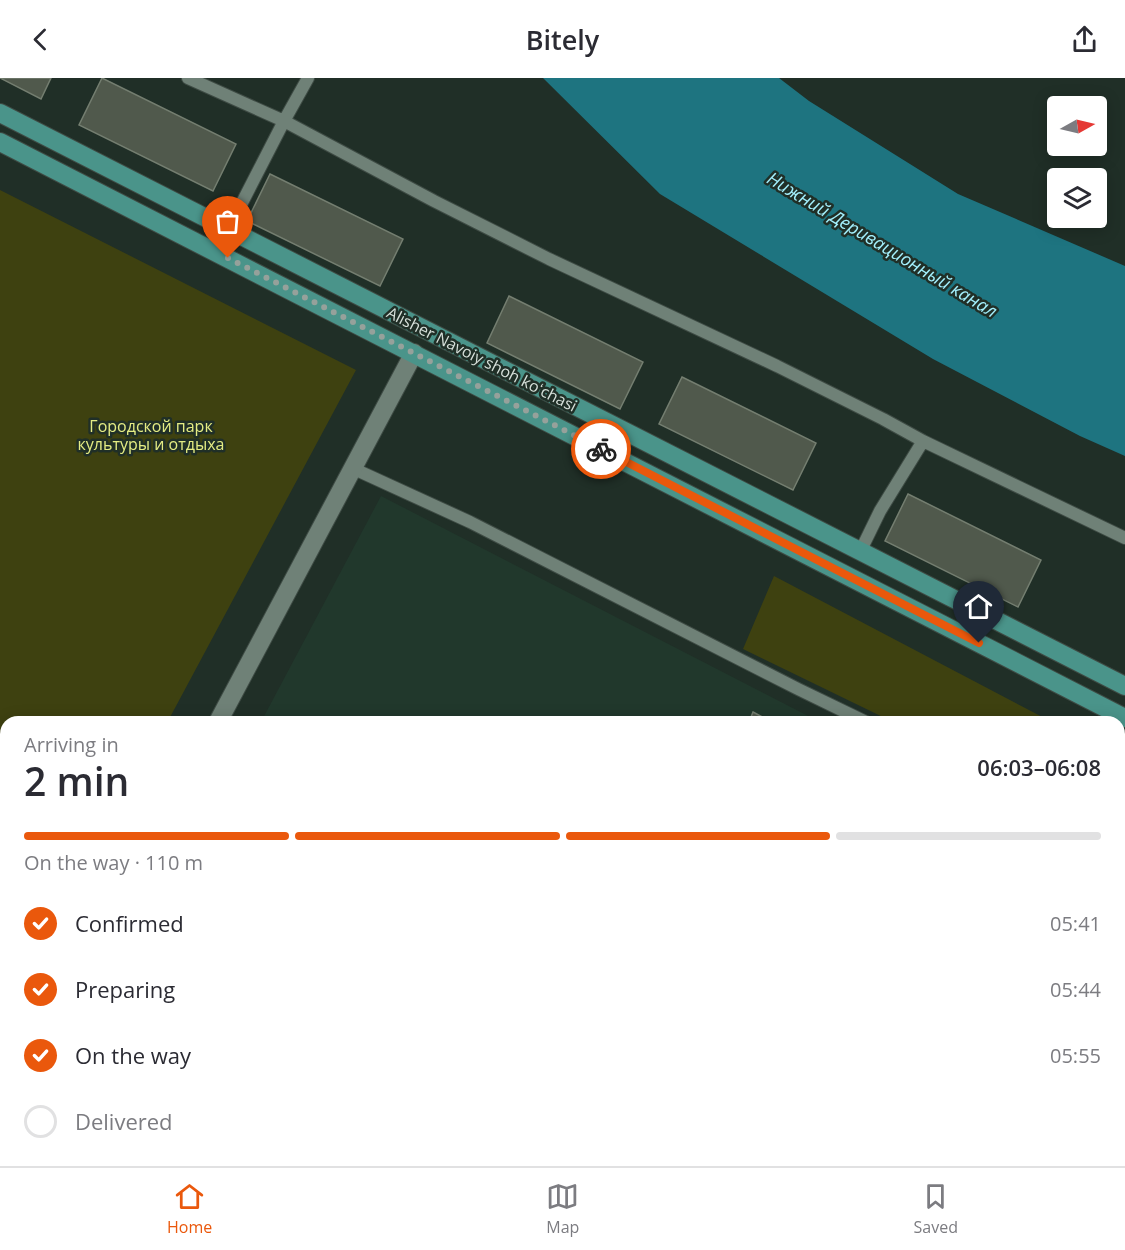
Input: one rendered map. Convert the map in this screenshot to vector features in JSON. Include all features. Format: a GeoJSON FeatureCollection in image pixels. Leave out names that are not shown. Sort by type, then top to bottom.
{"type":"FeatureCollection","features":[{"type":"Feature","properties":{"kind":"main road","name":"Alisher Navoiy shoh koʻchasi"},"geometry":{"type":"LineString","coordinates":[[0,113],[1125,686]]}},
{"type":"Feature","properties":{"kind":"main road","name":"Alisher Navoiy shoh koʻchasi"},"geometry":{"type":"LineString","coordinates":[[0,141],[1121,716]]}},
{"type":"Feature","properties":{"kind":"main road"},"geometry":{"type":"LineString","coordinates":[[414,353],[425,330]]}},
{"type":"Feature","properties":{"kind":"street"},"geometry":{"type":"LineString","coordinates":[[221,716],[414,353]]}},
{"type":"Feature","properties":{"kind":"lane"},"geometry":{"type":"LineString","coordinates":[[188,78],[284,121],[444,207],[777,366],[923,441],[1125,538]]}},
{"type":"Feature","properties":{"kind":"lane"},"geometry":{"type":"LineString","coordinates":[[228,230],[308,78]]}},
{"type":"Feature","properties":{"kind":"lane"},"geometry":{"type":"LineString","coordinates":[[860,552],[880,511],[923,441]]}},
{"type":"Feature","properties":{"kind":"lane"},"geometry":{"type":"LineString","coordinates":[[352,468],[470,522],[854,716]]}},
{"type":"Feature","properties":{"kind":"shaded area"},"geometry":{"type":"Polygon","coordinates":[[[381,496],[808,716],[264,716],[381,496]]]}},
{"type":"Feature","properties":{"kind":"green space","name":"Городской парк культуры и отдыха"},"geometry":{"type":"Polygon","coordinates":[[[0,190],[356,370],[171,716],[0,716],[0,190]]]}},
{"type":"Feature","properties":{"kind":"green space"},"geometry":{"type":"Polygon","coordinates":[[[774,576],[1040,716],[881,716],[743,649],[774,576]]]}},
{"type":"Feature","properties":{"kind":"water","name":"Нижний Деривационный канал"},"geometry":{"type":"Polygon","coordinates":[[[543,78],[779,78],[809,101],[958,194],[1125,266],[1125,456],[1080,436],[933,359],[660,194],[543,78]]]}},
{"type":"Feature","properties":{"kind":"building"},"geometry":{"type":"Polygon","coordinates":[[[0,78],[51,78],[41,99],[0,78]]]}},
{"type":"Feature","properties":{"kind":"building"},"geometry":{"type":"Polygon","coordinates":[[[102,78],[236,144],[213,191],[79,125],[102,78]]]}},
{"type":"Feature","properties":{"kind":"building"},"geometry":{"type":"Polygon","coordinates":[[[270,174],[403,239],[380,286],[247,221],[270,174]]]}},
{"type":"Feature","properties":{"kind":"building"},"geometry":{"type":"Polygon","coordinates":[[[509,296],[643,362],[620,409],[487,343],[509,296]]]}},
{"type":"Feature","properties":{"kind":"building"},"geometry":{"type":"Polygon","coordinates":[[[682,377],[816,443],[793,490],[659,424],[682,377]]]}},
{"type":"Feature","properties":{"kind":"building"},"geometry":{"type":"Polygon","coordinates":[[[908,494],[1041,560],[1018,607],[885,541],[908,494]]]}},
{"type":"Feature","properties":{"kind":"way so far"},"geometry":{"type":"LineString","coordinates":[[228,258],[601,449]]}},
{"type":"Feature","properties":{"kind":"route"},"geometry":{"type":"LineString","coordinates":[[601,449],[979,643]]}}]}
